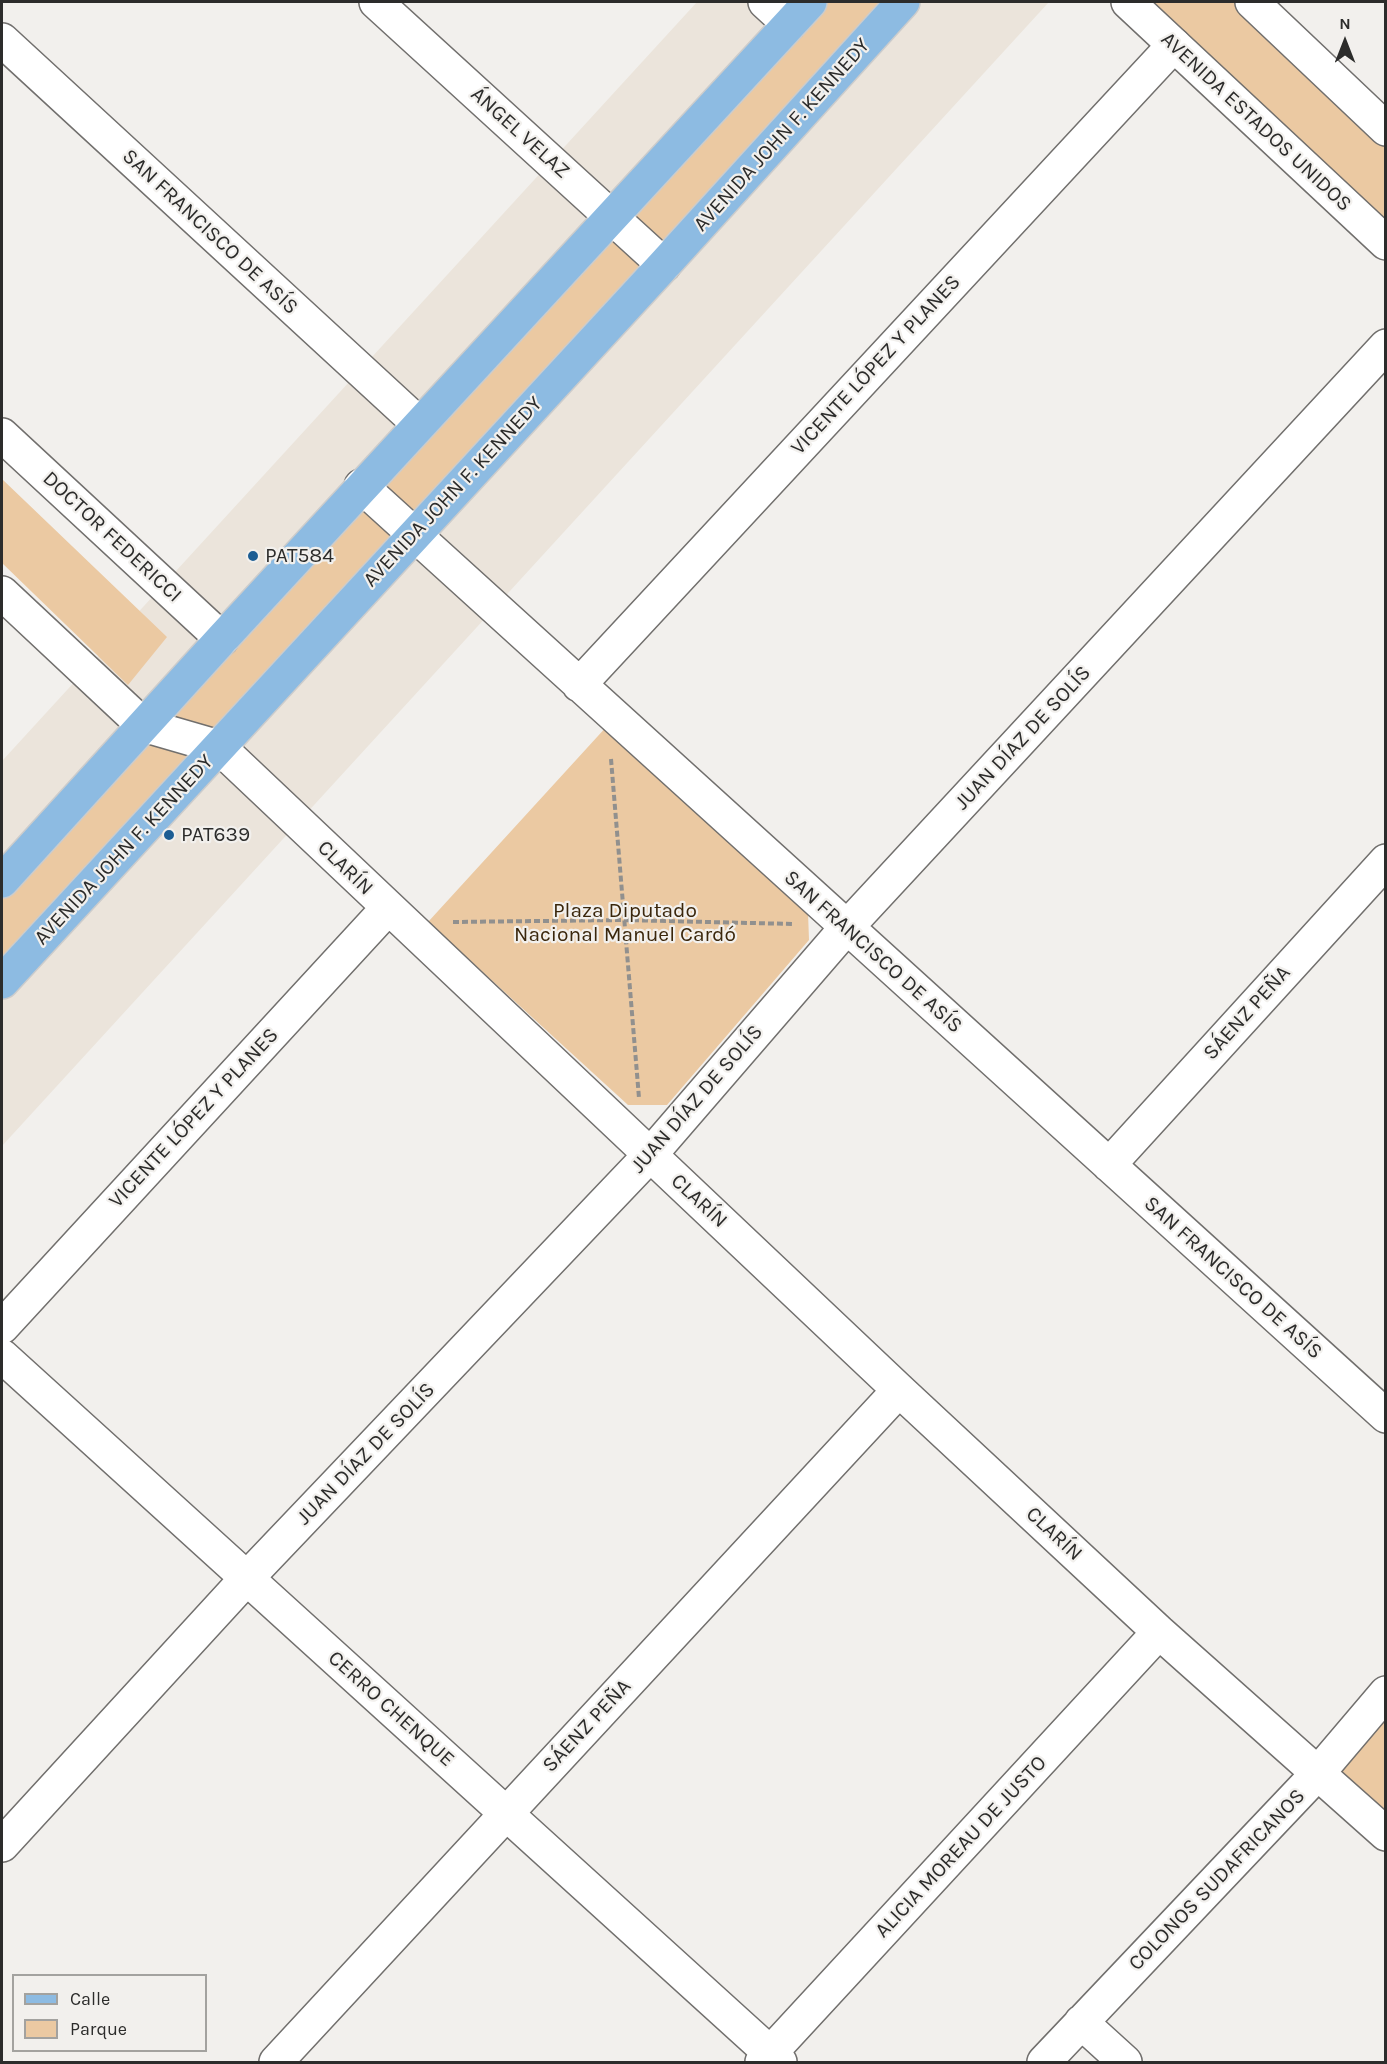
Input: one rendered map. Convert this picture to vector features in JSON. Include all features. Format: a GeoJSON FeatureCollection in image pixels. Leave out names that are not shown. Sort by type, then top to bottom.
{"type":"FeatureCollection","features":[{"type":"Feature","properties":{"kind":"main road","name":"AVENIDA JOHN F. KENNEDY"},"geometry":{"type":"LineString","coordinates":[[2,982],[413,534],[664,265],[903,2]]}},
{"type":"Feature","properties":{"kind":"main road"},"geometry":{"type":"LineString","coordinates":[[2,881],[419,424],[800,13]]}},
{"type":"Feature","properties":{"kind":"street","name":"ÁNGEL VELAZ"},"geometry":{"type":"LineString","coordinates":[[376,2],[664,265]]}},
{"type":"Feature","properties":{"kind":"street"},"geometry":{"type":"LineString","coordinates":[[765,2],[800,13]]}},
{"type":"Feature","properties":{"kind":"street","name":"AVENIDA ESTADOS UNIDOS"},"geometry":{"type":"LineString","coordinates":[[1128,2],[1386,243]]}},
{"type":"Feature","properties":{"kind":"street"},"geometry":{"type":"LineString","coordinates":[[1252,2],[1386,129]]}},
{"type":"Feature","properties":{"kind":"street","name":"SAN FRANCISCO DE ASÍS"},"geometry":{"type":"LineString","coordinates":[[2,40],[419,424]]}},
{"type":"Feature","properties":{"kind":"street","name":"VICENTE LÓPEZ Y PLANES"},"geometry":{"type":"LineString","coordinates":[[579,685],[1174,45]]}},
{"type":"Feature","properties":{"kind":"street","name":"JUAN DÍAZ DE SOLÍS"},"geometry":{"type":"LineString","coordinates":[[2,1845],[247,1578],[650,1155],[847,927],[1386,346]]}},
{"type":"Feature","properties":{"kind":"street","name":"DOCTOR FEDERICCI"},"geometry":{"type":"LineString","coordinates":[[2,435],[222,639]]}},
{"type":"Feature","properties":{"kind":"street","name":"SAN FRANCISCO DE ASÍS"},"geometry":{"type":"LineString","coordinates":[[362,486],[1109,1165],[1381,1403]]}},
{"type":"Feature","properties":{"kind":"street","name":"CLARÍN"},"geometry":{"type":"LineString","coordinates":[[2,593],[143,725],[219,747],[387,909],[898,1390],[1159,1632],[1386,1834]]}},
{"type":"Feature","properties":{"kind":"street","name":"SÁENZ PEÑA"},"geometry":{"type":"LineString","coordinates":[[1109,1165],[1386,861]]}},
{"type":"Feature","properties":{"kind":"street","name":"VICENTE LÓPEZ Y PLANES"},"geometry":{"type":"LineString","coordinates":[[2,1327],[387,909]]}},
{"type":"Feature","properties":{"kind":"street","name":"CERRO CHENQUE"},"geometry":{"type":"LineString","coordinates":[[2,1356],[506,1814],[771,2059]]}},
{"type":"Feature","properties":{"kind":"street","name":"SÁENZ PEÑA"},"geometry":{"type":"LineString","coordinates":[[276,2062],[898,1390]]}},
{"type":"Feature","properties":{"kind":"street","name":"ALICIA MOREAU DE JUSTO"},"geometry":{"type":"LineString","coordinates":[[771,2059],[1159,1632]]}},
{"type":"Feature","properties":{"kind":"street","name":"COLONOS SUDAFRICANOS"},"geometry":{"type":"LineString","coordinates":[[1044,2062],[1382,1704]]}},
{"type":"Feature","properties":{"kind":"street"},"geometry":{"type":"LineString","coordinates":[[1081,2022],[1125,2062]]}},
{"type":"Feature","properties":{"kind":"path"},"geometry":{"type":"LineString","coordinates":[[610,748],[639,1105]]}},
{"type":"Feature","properties":{"kind":"path"},"geometry":{"type":"LineString","coordinates":[[451,922],[624,920],[797,924]]}},
{"type":"Feature","properties":{"kind":"shaded area"},"geometry":{"type":"Polygon","coordinates":[[[697,2],[1049,2],[2,1146],[2,761],[697,2]]]}},
{"type":"Feature","properties":{"kind":"green space"},"geometry":{"type":"Polygon","coordinates":[[[810,2],[903,2],[2,982],[2,881],[810,2]]]}},
{"type":"Feature","properties":{"kind":"green space"},"geometry":{"type":"Polygon","coordinates":[[[1128,2],[1252,2],[1385,129],[1385,243],[1128,2]]]}},
{"type":"Feature","properties":{"kind":"green space"},"geometry":{"type":"Polygon","coordinates":[[[2,479],[167,637],[128,685],[2,563],[2,479]]]}},
{"type":"Feature","properties":{"kind":"green space","name":"Plaza Diputado Nacional Manuel Cardó"},"geometry":{"type":"Polygon","coordinates":[[[608,725],[808,912],[809,940],[667,1105],[628,1105],[428,922],[608,725]]]}},
{"type":"Feature","properties":{"kind":"green space"},"geometry":{"type":"Polygon","coordinates":[[[1385,1714],[1385,1834],[1318,1773],[1385,1714]]]}},
{"type":"Feature","properties":{"kind":"place","name":"PAT584"},"geometry":{"type":"Point","coordinates":[253,556]}},
{"type":"Feature","properties":{"kind":"place","name":"PAT639"},"geometry":{"type":"Point","coordinates":[169,835]}}]}
